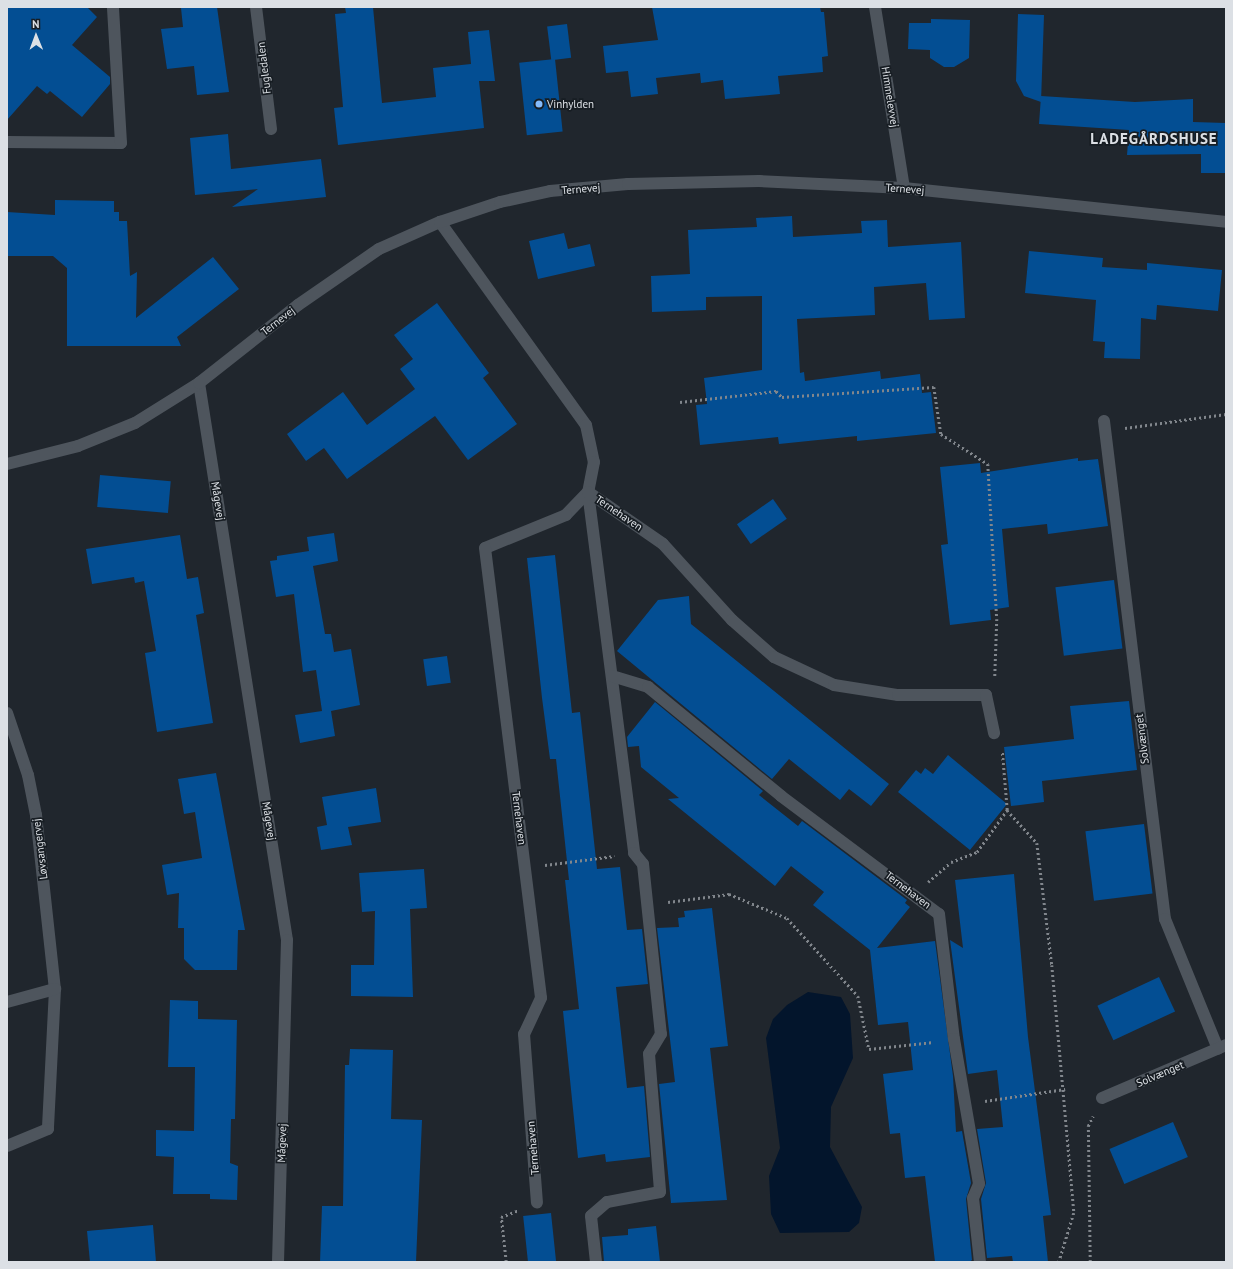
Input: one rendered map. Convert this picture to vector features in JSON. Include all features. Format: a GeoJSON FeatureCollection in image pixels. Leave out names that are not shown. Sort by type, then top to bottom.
{"type":"FeatureCollection","features":[{"type":"Feature","properties":{"kind":"street"},"geometry":{"type":"LineString","coordinates":[[7,142],[122,142],[113,7]]}},
{"type":"Feature","properties":{"kind":"street","name":"Fugledalen"},"geometry":{"type":"LineString","coordinates":[[256,7],[271,130]]}},
{"type":"Feature","properties":{"kind":"street","name":"Himmelevvej"},"geometry":{"type":"LineString","coordinates":[[875,7],[904,188]]}},
{"type":"Feature","properties":{"kind":"street","name":"Ternevej"},"geometry":{"type":"LineString","coordinates":[[7,464],[78,446],[135,423],[199,383],[354,264],[440,222],[550,191],[628,184],[759,181],[904,188],[1226,222]]}},
{"type":"Feature","properties":{"kind":"street","name":"Ternehaven"},"geometry":{"type":"LineString","coordinates":[[440,222],[586,425],[594,462],[588,492],[634,853],[643,864],[661,1034],[649,1054],[660,1192],[607,1202],[591,1216],[596,1262]]}},
{"type":"Feature","properties":{"kind":"street","name":"Mågevej"},"geometry":{"type":"LineString","coordinates":[[199,383],[287,940],[278,1262]]}},
{"type":"Feature","properties":{"kind":"street","name":"Solvænget"},"geometry":{"type":"LineString","coordinates":[[1102,1098],[1222,1047],[1165,919],[1104,426]]}},
{"type":"Feature","properties":{"kind":"street","name":"Ternehaven"},"geometry":{"type":"LineString","coordinates":[[588,492],[663,544],[732,620],[774,657],[834,685],[898,695],[986,695]]}},
{"type":"Feature","properties":{"kind":"street","name":"Ternehaven"},"geometry":{"type":"LineString","coordinates":[[537,1203],[524,1034],[541,998],[485,548],[566,515],[588,492]]}},
{"type":"Feature","properties":{"kind":"street","name":"Ternehaven"},"geometry":{"type":"LineString","coordinates":[[612,676],[648,687],[781,796],[915,894],[939,914],[954,1039],[979,1184],[973,1198],[980,1262]]}},
{"type":"Feature","properties":{"kind":"street"},"geometry":{"type":"LineString","coordinates":[[986,695],[994,733]]}},
{"type":"Feature","properties":{"kind":"street","name":"Løvsangervej"},"geometry":{"type":"LineString","coordinates":[[7,713],[28,775],[36,815],[55,989],[48,1129],[7,1146]]}},
{"type":"Feature","properties":{"kind":"street"},"geometry":{"type":"LineString","coordinates":[[7,1002],[55,989]]}},
{"type":"Feature","properties":{"kind":"path"},"geometry":{"type":"LineString","coordinates":[[680,402],[776,391],[782,397],[934,387],[941,434],[988,464],[997,670],[986,695]]}},
{"type":"Feature","properties":{"kind":"path"},"geometry":{"type":"LineString","coordinates":[[1104,426],[1226,414]]}},
{"type":"Feature","properties":{"kind":"path"},"geometry":{"type":"LineString","coordinates":[[994,733],[1002,744],[1007,810],[1037,843],[1065,1089],[1074,1213],[1059,1262]]}},
{"type":"Feature","properties":{"kind":"path"},"geometry":{"type":"LineString","coordinates":[[915,894],[951,862],[977,852],[1007,810]]}},
{"type":"Feature","properties":{"kind":"path"},"geometry":{"type":"LineString","coordinates":[[525,867],[634,853]]}},
{"type":"Feature","properties":{"kind":"path"},"geometry":{"type":"LineString","coordinates":[[648,905],[729,894],[787,918],[858,996],[869,1049],[954,1039]]}},
{"type":"Feature","properties":{"kind":"path"},"geometry":{"type":"LineString","coordinates":[[965,1104],[1065,1089]]}},
{"type":"Feature","properties":{"kind":"path"},"geometry":{"type":"LineString","coordinates":[[1090,1262],[1088,1126],[1102,1098]]}},
{"type":"Feature","properties":{"kind":"path"},"geometry":{"type":"LineString","coordinates":[[506,1262],[500,1217],[537,1203]]}},
{"type":"Feature","properties":{"kind":"water"},"geometry":{"type":"Polygon","coordinates":[[[808,992],[841,997],[850,1014],[853,1058],[831,1107],[830,1147],[862,1207],[859,1223],[849,1232],[780,1233],[771,1214],[769,1176],[780,1148],[766,1038],[773,1019],[787,1005],[808,992]]]}},
{"type":"Feature","properties":{"kind":"building"},"geometry":{"type":"Polygon","coordinates":[[[7,7],[87,7],[97,17],[72,45],[110,77],[110,84],[82,117],[50,91],[47,94],[37,86],[7,120],[7,7]]]}},
{"type":"Feature","properties":{"kind":"building"},"geometry":{"type":"Polygon","coordinates":[[[217,7],[229,92],[197,95],[194,66],[167,69],[161,29],[183,27],[181,8],[217,7]]]}},
{"type":"Feature","properties":{"kind":"building"},"geometry":{"type":"Polygon","coordinates":[[[345,7],[373,7],[382,103],[436,97],[433,68],[471,64],[468,32],[489,30],[495,81],[479,81],[484,128],[338,145],[334,108],[343,107],[335,14],[346,13],[345,7]]]}},
{"type":"Feature","properties":{"kind":"building"},"geometry":{"type":"Polygon","coordinates":[[[652,7],[820,7],[821,12],[824,12],[828,56],[822,57],[823,72],[778,76],[780,94],[725,99],[723,80],[701,83],[700,73],[656,78],[658,94],[631,97],[628,71],[606,73],[603,46],[658,40],[652,7]]]}},
{"type":"Feature","properties":{"kind":"building"},"geometry":{"type":"Polygon","coordinates":[[[1018,14],[1044,15],[1041,102],[1024,96],[1016,81],[1018,14]]]}},
{"type":"Feature","properties":{"kind":"building"},"geometry":{"type":"Polygon","coordinates":[[[931,19],[970,20],[969,58],[954,67],[944,67],[930,58],[930,50],[908,49],[909,23],[931,23],[931,19]]]}},
{"type":"Feature","properties":{"kind":"building"},"geometry":{"type":"Polygon","coordinates":[[[567,24],[571,58],[551,60],[547,26],[567,24]]]}},
{"type":"Feature","properties":{"kind":"building"},"geometry":{"type":"Polygon","coordinates":[[[555,59],[563,132],[527,135],[519,63],[555,59]]]}},
{"type":"Feature","properties":{"kind":"building"},"geometry":{"type":"Polygon","coordinates":[[[1041,96],[1135,102],[1193,99],[1193,122],[1226,123],[1226,173],[1201,173],[1201,154],[1127,155],[1129,130],[1039,124],[1041,96]]]}},
{"type":"Feature","properties":{"kind":"building"},"geometry":{"type":"Polygon","coordinates":[[[228,134],[231,169],[321,159],[326,197],[232,207],[258,189],[195,195],[190,138],[228,134]]]}},
{"type":"Feature","properties":{"kind":"building"},"geometry":{"type":"Polygon","coordinates":[[[55,200],[114,201],[114,212],[119,212],[119,221],[127,221],[130,276],[137,272],[136,318],[213,257],[239,289],[177,337],[181,346],[67,346],[67,268],[53,256],[7,256],[7,212],[55,215],[55,200]]]}},
{"type":"Feature","properties":{"kind":"building"},"geometry":{"type":"Polygon","coordinates":[[[792,216],[793,237],[862,233],[861,221],[887,220],[888,247],[961,242],[965,318],[929,320],[926,283],[874,287],[875,315],[797,319],[800,373],[804,372],[805,381],[880,371],[881,379],[920,374],[922,393],[931,392],[936,433],[857,441],[857,436],[779,444],[778,437],[700,445],[696,405],[707,404],[704,378],[762,370],[762,296],[706,297],[706,310],[652,312],[651,276],[690,274],[688,230],[757,227],[756,218],[792,216]]]}},
{"type":"Feature","properties":{"kind":"building"},"geometry":{"type":"Polygon","coordinates":[[[564,233],[568,249],[590,244],[595,266],[538,279],[529,241],[564,233]]]}},
{"type":"Feature","properties":{"kind":"building"},"geometry":{"type":"Polygon","coordinates":[[[1029,251],[1103,258],[1102,267],[1147,270],[1147,263],[1222,270],[1218,311],[1157,305],[1156,320],[1141,318],[1140,359],[1104,358],[1105,342],[1093,341],[1096,300],[1025,293],[1029,251]]]}},
{"type":"Feature","properties":{"kind":"building"},"geometry":{"type":"Polygon","coordinates":[[[437,303],[489,373],[483,378],[517,424],[468,460],[435,416],[347,479],[324,448],[306,461],[287,434],[343,392],[367,425],[415,389],[400,369],[413,359],[394,335],[437,303]]]}},
{"type":"Feature","properties":{"kind":"building"},"geometry":{"type":"Polygon","coordinates":[[[1078,458],[1078,461],[1098,459],[1108,526],[1048,534],[1047,524],[1002,529],[1009,607],[990,610],[991,620],[950,625],[941,545],[948,544],[940,467],[980,463],[981,473],[1078,458]]]}},
{"type":"Feature","properties":{"kind":"building"},"geometry":{"type":"Polygon","coordinates":[[[100,475],[171,481],[168,513],[97,507],[100,475]]]}},
{"type":"Feature","properties":{"kind":"building"},"geometry":{"type":"Polygon","coordinates":[[[773,499],[787,519],[751,544],[737,524],[773,499]]]}},
{"type":"Feature","properties":{"kind":"building"},"geometry":{"type":"Polygon","coordinates":[[[334,533],[338,561],[313,566],[325,634],[331,634],[334,652],[351,649],[360,705],[331,711],[335,736],[300,743],[295,715],[322,711],[316,670],[303,672],[294,594],[276,597],[270,561],[277,560],[277,556],[309,551],[307,537],[334,533]]]}},
{"type":"Feature","properties":{"kind":"building"},"geometry":{"type":"Polygon","coordinates":[[[180,535],[187,579],[198,577],[204,613],[196,615],[213,723],[157,732],[145,653],[156,651],[144,581],[135,583],[134,577],[92,584],[86,549],[180,535]]]}},
{"type":"Feature","properties":{"kind":"building"},"geometry":{"type":"Polygon","coordinates":[[[555,555],[572,713],[580,712],[597,869],[620,867],[627,930],[642,929],[648,984],[616,987],[627,1088],[644,1086],[650,1157],[606,1162],[605,1154],[578,1158],[563,1011],[579,1009],[565,880],[569,880],[556,759],[550,759],[542,698],[527,558],[555,555]]]}},
{"type":"Feature","properties":{"kind":"building"},"geometry":{"type":"Polygon","coordinates":[[[1114,580],[1122,648],[1064,656],[1055,587],[1114,580]]]}},
{"type":"Feature","properties":{"kind":"building"},"geometry":{"type":"Polygon","coordinates":[[[689,596],[691,624],[889,784],[871,806],[849,789],[840,800],[789,759],[772,779],[617,651],[658,600],[689,596]]]}},
{"type":"Feature","properties":{"kind":"building"},"geometry":{"type":"Polygon","coordinates":[[[447,656],[451,683],[427,686],[423,659],[447,656]]]}},
{"type":"Feature","properties":{"kind":"building"},"geometry":{"type":"Polygon","coordinates":[[[1129,701],[1137,770],[1042,781],[1044,802],[1011,806],[1004,747],[1074,739],[1070,706],[1129,701]]]}},
{"type":"Feature","properties":{"kind":"building"},"geometry":{"type":"Polygon","coordinates":[[[655,702],[763,791],[759,795],[798,826],[802,821],[907,900],[905,903],[910,907],[877,948],[935,941],[953,1076],[956,1132],[962,1131],[971,1183],[966,1199],[972,1260],[969,1262],[935,1262],[925,1176],[905,1178],[900,1133],[890,1134],[883,1074],[913,1070],[908,1022],[878,1025],[870,950],[813,905],[824,892],[791,866],[775,886],[668,799],[679,798],[641,767],[639,746],[628,747],[627,737],[655,702]]]}},
{"type":"Feature","properties":{"kind":"building"},"geometry":{"type":"Polygon","coordinates":[[[948,755],[1007,804],[970,850],[898,792],[916,770],[921,774],[925,768],[933,774],[948,755]]]}},
{"type":"Feature","properties":{"kind":"building"},"geometry":{"type":"Polygon","coordinates":[[[216,773],[245,930],[238,930],[237,970],[195,970],[184,959],[184,928],[178,928],[179,893],[167,895],[162,865],[202,858],[195,812],[184,814],[178,779],[216,773]]]}},
{"type":"Feature","properties":{"kind":"building"},"geometry":{"type":"Polygon","coordinates":[[[376,788],[381,822],[348,827],[352,845],[321,850],[317,827],[327,825],[322,797],[376,788]]]}},
{"type":"Feature","properties":{"kind":"building"},"geometry":{"type":"Polygon","coordinates":[[[1144,824],[1153,893],[1094,901],[1085,831],[1144,824]]]}},
{"type":"Feature","properties":{"kind":"building"},"geometry":{"type":"Polygon","coordinates":[[[424,869],[427,908],[410,909],[413,997],[351,996],[351,965],[374,965],[375,911],[362,912],[359,873],[424,869]]]}},
{"type":"Feature","properties":{"kind":"building"},"geometry":{"type":"Polygon","coordinates":[[[1014,874],[1028,1037],[1051,1215],[1043,1216],[1048,1262],[1013,1262],[1012,1256],[987,1258],[981,1199],[986,1183],[977,1129],[1003,1127],[997,1070],[968,1074],[950,940],[963,948],[955,880],[1014,874]]]}},
{"type":"Feature","properties":{"kind":"building"},"geometry":{"type":"Polygon","coordinates":[[[712,908],[728,1046],[710,1048],[727,1200],[671,1203],[659,1084],[675,1082],[657,928],[679,927],[678,918],[685,917],[684,911],[712,908]]]}},
{"type":"Feature","properties":{"kind":"building"},"geometry":{"type":"Polygon","coordinates":[[[1159,977],[1175,1011],[1113,1040],[1097,1006],[1159,977]]]}},
{"type":"Feature","properties":{"kind":"building"},"geometry":{"type":"Polygon","coordinates":[[[170,1000],[198,1001],[198,1019],[237,1020],[235,1119],[231,1119],[230,1163],[238,1166],[237,1200],[210,1199],[210,1194],[173,1194],[174,1157],[156,1156],[156,1130],[194,1131],[195,1067],[168,1067],[170,1000]]]}},
{"type":"Feature","properties":{"kind":"building"},"geometry":{"type":"Polygon","coordinates":[[[350,1049],[393,1050],[391,1119],[422,1120],[416,1262],[320,1262],[322,1206],[343,1206],[345,1065],[349,1065],[350,1049]]]}},
{"type":"Feature","properties":{"kind":"building"},"geometry":{"type":"Polygon","coordinates":[[[1173,1122],[1188,1157],[1124,1184],[1109,1149],[1173,1122]]]}},
{"type":"Feature","properties":{"kind":"building"},"geometry":{"type":"Polygon","coordinates":[[[551,1213],[556,1262],[528,1262],[523,1216],[551,1213]]]}},
{"type":"Feature","properties":{"kind":"building"},"geometry":{"type":"Polygon","coordinates":[[[153,1225],[156,1262],[90,1262],[87,1231],[153,1225]]]}},
{"type":"Feature","properties":{"kind":"building"},"geometry":{"type":"Polygon","coordinates":[[[656,1226],[660,1262],[604,1262],[602,1237],[628,1235],[628,1229],[656,1226]]]}},
{"type":"Feature","properties":{"kind":"place","name":"Vinhylden"},"geometry":{"type":"Point","coordinates":[539,104]}},
{"type":"Feature","properties":{"kind":"district","name":"LADEGÅRDSHUSE"},"geometry":{"type":"Point","coordinates":[1154,139]}}]}
